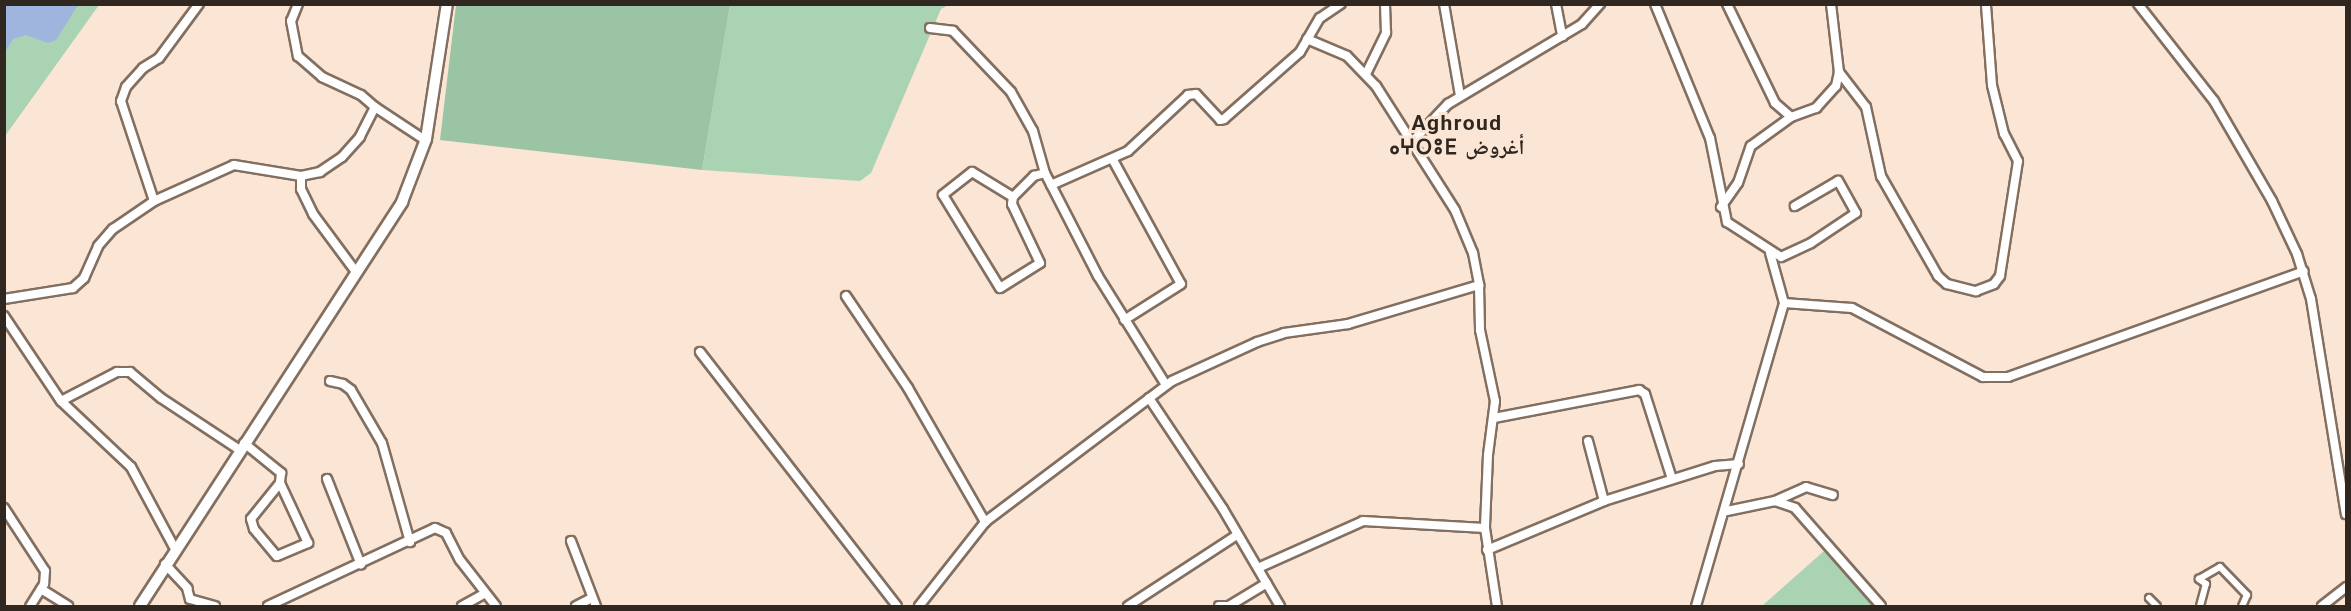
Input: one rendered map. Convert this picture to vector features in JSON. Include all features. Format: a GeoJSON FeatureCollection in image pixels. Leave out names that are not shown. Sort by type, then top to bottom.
{"type":"FeatureCollection","features":[{"type":"Feature","properties":{"kind":"street"},"geometry":{"type":"LineString","coordinates":[[154,201],[122,101],[126,87],[143,68],[159,58],[199,4]]}},
{"type":"Feature","properties":{"kind":"street"},"geometry":{"type":"LineString","coordinates":[[298,4],[291,21],[298,56],[322,77],[361,95],[425,140]]}},
{"type":"Feature","properties":{"kind":"street"},"geometry":{"type":"LineString","coordinates":[[140,606],[165,564],[402,202],[425,140],[447,4]]}},
{"type":"Feature","properties":{"kind":"street"},"geometry":{"type":"LineString","coordinates":[[1051,185],[1113,160],[1142,141],[1181,99],[1192,93],[1220,120],[1224,119],[1300,52],[1330,7],[1341,4]]}},
{"type":"Feature","properties":{"kind":"street"},"geometry":{"type":"LineString","coordinates":[[1366,74],[1386,33],[1385,4]]}},
{"type":"Feature","properties":{"kind":"street"},"geometry":{"type":"LineString","coordinates":[[1444,4],[1460,96]]}},
{"type":"Feature","properties":{"kind":"street"},"geometry":{"type":"LineString","coordinates":[[1556,4],[1562,36]]}},
{"type":"Feature","properties":{"kind":"street"},"geometry":{"type":"LineString","coordinates":[[1411,143],[1437,112],[1582,24],[1600,4]]}},
{"type":"Feature","properties":{"kind":"street"},"geometry":{"type":"LineString","coordinates":[[1655,4],[1710,138],[1721,207],[1727,222],[1770,253],[1787,256],[1856,213],[1838,181],[1795,206]]}},
{"type":"Feature","properties":{"kind":"street"},"geometry":{"type":"LineString","coordinates":[[1727,4],[1775,103],[1791,117]]}},
{"type":"Feature","properties":{"kind":"street"},"geometry":{"type":"LineString","coordinates":[[1721,207],[1738,183],[1751,146],[1791,117],[1822,102],[1836,86],[1839,72],[1831,4]]}},
{"type":"Feature","properties":{"kind":"street"},"geometry":{"type":"LineString","coordinates":[[2138,4],[2214,101],[2272,201],[2304,272],[2346,514]]}},
{"type":"Feature","properties":{"kind":"street"},"geometry":{"type":"LineString","coordinates":[[1839,72],[1866,107],[1881,176],[1938,276],[1962,290],[1986,289],[1994,284],[2004,261],[2008,210],[2018,161],[2004,134],[1992,85],[1986,5]]}},
{"type":"Feature","properties":{"kind":"street"},"geometry":{"type":"LineString","coordinates":[[930,28],[953,31],[1003,80],[1033,131],[1045,173],[1051,185],[1124,320],[1166,385]]}},
{"type":"Feature","properties":{"kind":"street"},"geometry":{"type":"LineString","coordinates":[[1307,39],[1347,56],[1366,74],[1465,232],[1479,285],[1480,330],[1495,401],[1487,464],[1485,528],[1497,606]]}},
{"type":"Feature","properties":{"kind":"street"},"geometry":{"type":"LineString","coordinates":[[4,299],[73,288],[84,278],[98,246],[113,229],[154,201],[234,165],[301,176],[320,172],[342,157],[360,137],[375,107]]}},
{"type":"Feature","properties":{"kind":"street"},"geometry":{"type":"LineString","coordinates":[[1113,160],[1181,284],[1124,320]]}},
{"type":"Feature","properties":{"kind":"street"},"geometry":{"type":"LineString","coordinates":[[1012,197],[972,172],[943,195],[1000,288],[1040,263],[1012,204],[1012,197],[1034,176],[1045,173]]}},
{"type":"Feature","properties":{"kind":"street"},"geometry":{"type":"LineString","coordinates":[[301,176],[301,189],[313,214],[356,272]]}},
{"type":"Feature","properties":{"kind":"street"},"geometry":{"type":"LineString","coordinates":[[1696,606],[1727,511],[1784,303],[1770,253]]}},
{"type":"Feature","properties":{"kind":"street"},"geometry":{"type":"LineString","coordinates":[[1784,303],[1852,308],[1983,377],[2008,377],[2304,272]]}},
{"type":"Feature","properties":{"kind":"street"},"geometry":{"type":"LineString","coordinates":[[919,606],[986,522],[1166,385],[1257,342],[1284,333],[1348,324],[1479,285]]}},
{"type":"Feature","properties":{"kind":"street"},"geometry":{"type":"LineString","coordinates":[[846,296],[908,388],[986,522]]}},
{"type":"Feature","properties":{"kind":"street"},"geometry":{"type":"LineString","coordinates":[[4,316],[61,400],[131,467],[175,549]]}},
{"type":"Feature","properties":{"kind":"street"},"geometry":{"type":"LineString","coordinates":[[700,352],[897,606]]}},
{"type":"Feature","properties":{"kind":"street"},"geometry":{"type":"LineString","coordinates":[[61,400],[117,372],[130,372],[161,399],[279,467],[280,483],[308,543],[277,556],[254,529],[251,519],[280,483]]}},
{"type":"Feature","properties":{"kind":"street"},"geometry":{"type":"LineString","coordinates":[[330,381],[343,384],[351,390],[382,443],[410,542]]}},
{"type":"Feature","properties":{"kind":"street"},"geometry":{"type":"LineString","coordinates":[[1494,418],[1639,390],[1645,394],[1672,479]]}},
{"type":"Feature","properties":{"kind":"street"},"geometry":{"type":"LineString","coordinates":[[1149,398],[1280,606]]}},
{"type":"Feature","properties":{"kind":"street"},"geometry":{"type":"LineString","coordinates":[[1588,441],[1604,501]]}},
{"type":"Feature","properties":{"kind":"street"},"geometry":{"type":"LineString","coordinates":[[1487,550],[1604,501],[1715,466],[1739,464]]}},
{"type":"Feature","properties":{"kind":"street"},"geometry":{"type":"LineString","coordinates":[[327,479],[361,565]]}},
{"type":"Feature","properties":{"kind":"street"},"geometry":{"type":"LineString","coordinates":[[1727,511],[1775,501],[1806,487],[1833,495]]}},
{"type":"Feature","properties":{"kind":"street"},"geometry":{"type":"LineString","coordinates":[[1775,501],[1795,508],[1881,606]]}},
{"type":"Feature","properties":{"kind":"street"},"geometry":{"type":"LineString","coordinates":[[4,508],[45,571],[41,589],[30,606]]}},
{"type":"Feature","properties":{"kind":"street"},"geometry":{"type":"LineString","coordinates":[[1258,568],[1363,521],[1485,528]]}},
{"type":"Feature","properties":{"kind":"street"},"geometry":{"type":"LineString","coordinates":[[268,606],[361,565],[435,528],[442,528],[496,606]]}},
{"type":"Feature","properties":{"kind":"street"},"geometry":{"type":"LineString","coordinates":[[1128,606],[1237,535]]}},
{"type":"Feature","properties":{"kind":"street"},"geometry":{"type":"LineString","coordinates":[[571,541],[596,606]]}},
{"type":"Feature","properties":{"kind":"street"},"geometry":{"type":"LineString","coordinates":[[165,564],[180,579],[190,603],[215,606]]}},
{"type":"Feature","properties":{"kind":"street"},"geometry":{"type":"LineString","coordinates":[[2200,606],[2206,584],[2199,579],[2220,567],[2247,596],[2242,606]]}},
{"type":"Feature","properties":{"kind":"street"},"geometry":{"type":"LineString","coordinates":[[1219,606],[1229,606],[1267,583]]}},
{"type":"Feature","properties":{"kind":"street"},"geometry":{"type":"LineString","coordinates":[[2322,606],[2346,587]]}},
{"type":"Feature","properties":{"kind":"street"},"geometry":{"type":"LineString","coordinates":[[41,589],[68,606]]}},
{"type":"Feature","properties":{"kind":"street"},"geometry":{"type":"LineString","coordinates":[[462,606],[485,593]]}},
{"type":"Feature","properties":{"kind":"street"},"geometry":{"type":"LineString","coordinates":[[576,606],[591,598]]}},
{"type":"Feature","properties":{"kind":"street"},"geometry":{"type":"LineString","coordinates":[[2149,598],[2157,606]]}},
{"type":"Feature","properties":{"kind":"green space"},"geometry":{"type":"Polygon","coordinates":[[[5,5],[99,5],[5,136],[5,5]]]}},
{"type":"Feature","properties":{"kind":"green space"},"geometry":{"type":"Polygon","coordinates":[[[456,5],[730,5],[702,170],[440,140],[456,5]]]}},
{"type":"Feature","properties":{"kind":"green space"},"geometry":{"type":"Polygon","coordinates":[[[730,5],[948,5],[941,9],[871,173],[860,181],[702,170],[730,5]]]}},
{"type":"Feature","properties":{"kind":"green space"},"geometry":{"type":"Polygon","coordinates":[[[1824,551],[1874,606],[1762,606],[1824,551]]]}},
{"type":"Feature","properties":{"kind":"water"},"geometry":{"type":"Polygon","coordinates":[[[5,4],[78,5],[56,40],[48,43],[26,35],[13,39],[5,52],[5,4]]]}},
{"type":"Feature","properties":{"kind":"district","name":"Aghroud ⴰⵖⵔⵓⴹ أغروض"},"geometry":{"type":"Point","coordinates":[1457,135]}}]}
